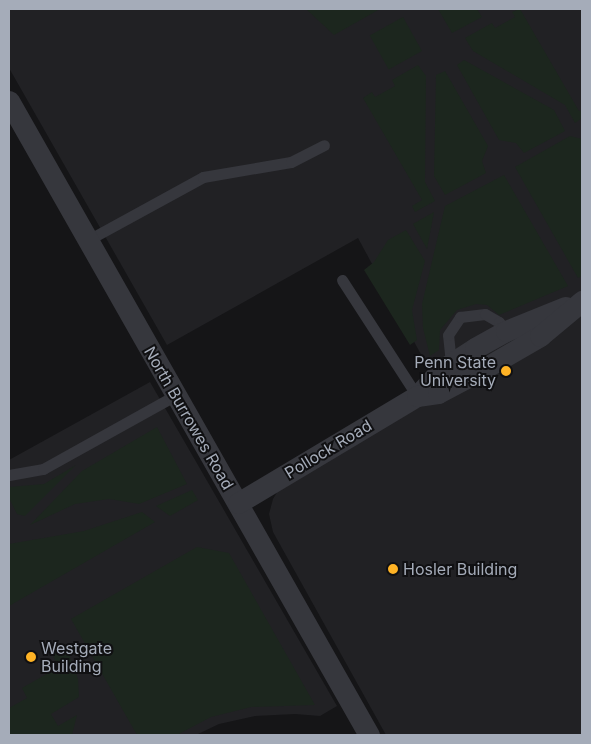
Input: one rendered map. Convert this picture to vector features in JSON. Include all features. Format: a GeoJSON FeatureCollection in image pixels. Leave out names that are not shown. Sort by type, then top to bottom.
{"type":"FeatureCollection","features":[{"type":"Feature","properties":{"kind":"street","name":"North Burrowes Road"},"geometry":{"type":"LineString","coordinates":[[9,101],[369,735]]}},
{"type":"Feature","properties":{"kind":"street","name":"Pollock Road"},"geometry":{"type":"LineString","coordinates":[[417,396],[431,378],[451,363],[506,331],[582,301]]}},
{"type":"Feature","properties":{"kind":"street","name":"Pollock Road"},"geometry":{"type":"LineString","coordinates":[[238,502],[417,396],[438,392],[458,384],[540,336],[582,301]]}},
{"type":"Feature","properties":{"kind":"lane"},"geometry":{"type":"LineString","coordinates":[[88,240],[203,177],[291,162],[324,145]]}},
{"type":"Feature","properties":{"kind":"lane"},"geometry":{"type":"LineString","coordinates":[[342,280],[417,396]]}},
{"type":"Feature","properties":{"kind":"lane"},"geometry":{"type":"LineString","coordinates":[[451,363],[448,335],[460,316],[485,314],[499,322],[516,350]]}},
{"type":"Feature","properties":{"kind":"lane"},"geometry":{"type":"LineString","coordinates":[[9,474],[43,469],[176,395]]}},
{"type":"Feature","properties":{"kind":"shaded area","name":"Penn State University"},"geometry":{"type":"Polygon","coordinates":[[[9,9],[582,9],[582,735],[386,735],[273,532],[269,514],[273,499],[282,484],[404,414],[444,397],[358,238],[167,345],[9,68],[9,9]]]}},
{"type":"Feature","properties":{"kind":"shaded area"},"geometry":{"type":"Polygon","coordinates":[[[306,9],[380,9],[334,35],[306,9]]]}},
{"type":"Feature","properties":{"kind":"shaded area"},"geometry":{"type":"Polygon","coordinates":[[[438,9],[477,9],[482,17],[452,33],[438,9]]]}},
{"type":"Feature","properties":{"kind":"shaded area"},"geometry":{"type":"Polygon","coordinates":[[[520,9],[579,111],[582,110],[582,118],[575,123],[565,105],[473,51],[465,38],[492,23],[495,28],[515,17],[512,12],[520,9]]]}},
{"type":"Feature","properties":{"kind":"shaded area"},"geometry":{"type":"Polygon","coordinates":[[[403,17],[422,51],[389,70],[370,35],[403,17]]]}},
{"type":"Feature","properties":{"kind":"shaded area"},"geometry":{"type":"Polygon","coordinates":[[[464,60],[554,110],[565,131],[524,153],[516,143],[499,140],[457,65],[464,60]]]}},
{"type":"Feature","properties":{"kind":"shaded area"},"geometry":{"type":"Polygon","coordinates":[[[418,65],[426,76],[425,182],[435,201],[415,212],[412,206],[422,200],[363,98],[372,92],[375,97],[395,86],[392,80],[418,65]]]}},
{"type":"Feature","properties":{"kind":"shaded area"},"geometry":{"type":"Polygon","coordinates":[[[445,71],[488,146],[482,161],[486,173],[445,195],[434,176],[436,75],[445,71]]]}},
{"type":"Feature","properties":{"kind":"shaded area"},"geometry":{"type":"Polygon","coordinates":[[[570,136],[582,139],[582,276],[578,278],[515,167],[570,136]]]}},
{"type":"Feature","properties":{"kind":"shaded area"},"geometry":{"type":"Polygon","coordinates":[[[504,175],[568,286],[499,315],[487,305],[476,304],[457,310],[440,330],[439,350],[430,356],[423,328],[422,304],[445,206],[504,175]]]}},
{"type":"Feature","properties":{"kind":"shaded area"},"geometry":{"type":"Polygon","coordinates":[[[434,212],[427,249],[413,224],[434,212]]]}},
{"type":"Feature","properties":{"kind":"shaded area"},"geometry":{"type":"Polygon","coordinates":[[[406,230],[425,261],[412,310],[417,340],[410,345],[364,270],[374,262],[388,240],[406,230]]]}},
{"type":"Feature","properties":{"kind":"shaded area"},"geometry":{"type":"Polygon","coordinates":[[[150,382],[337,706],[320,716],[295,714],[255,716],[219,724],[196,735],[9,735],[9,460],[150,382]]]}},
{"type":"Feature","properties":{"kind":"shaded area"},"geometry":{"type":"Polygon","coordinates":[[[157,427],[187,484],[139,504],[109,499],[75,504],[30,525],[82,471],[157,427]]]}},
{"type":"Feature","properties":{"kind":"shaded area"},"geometry":{"type":"Polygon","coordinates":[[[76,465],[25,516],[17,514],[9,498],[9,487],[44,484],[76,465]]]}},
{"type":"Feature","properties":{"kind":"shaded area"},"geometry":{"type":"Polygon","coordinates":[[[192,490],[198,500],[170,516],[156,506],[192,490]]]}},
{"type":"Feature","properties":{"kind":"shaded area"},"geometry":{"type":"Polygon","coordinates":[[[142,512],[155,522],[9,606],[9,544],[84,531],[142,512]]]}},
{"type":"Feature","properties":{"kind":"shaded area"},"geometry":{"type":"Polygon","coordinates":[[[197,547],[229,553],[315,705],[251,707],[211,717],[177,735],[137,735],[71,619],[197,547]]]}},
{"type":"Feature","properties":{"kind":"shaded area"},"geometry":{"type":"Polygon","coordinates":[[[65,644],[78,679],[79,697],[51,714],[58,726],[77,715],[72,735],[9,735],[9,708],[27,698],[22,688],[59,667],[48,647],[52,645],[54,649],[65,644]]]}},
{"type":"Feature","properties":{"kind":"place","name":"Penn State University"},"geometry":{"type":"Point","coordinates":[506,371]}},
{"type":"Feature","properties":{"kind":"place","name":"Hosler Building"},"geometry":{"type":"Point","coordinates":[393,569]}},
{"type":"Feature","properties":{"kind":"place","name":"Westgate Building"},"geometry":{"type":"Point","coordinates":[31,657]}}]}
